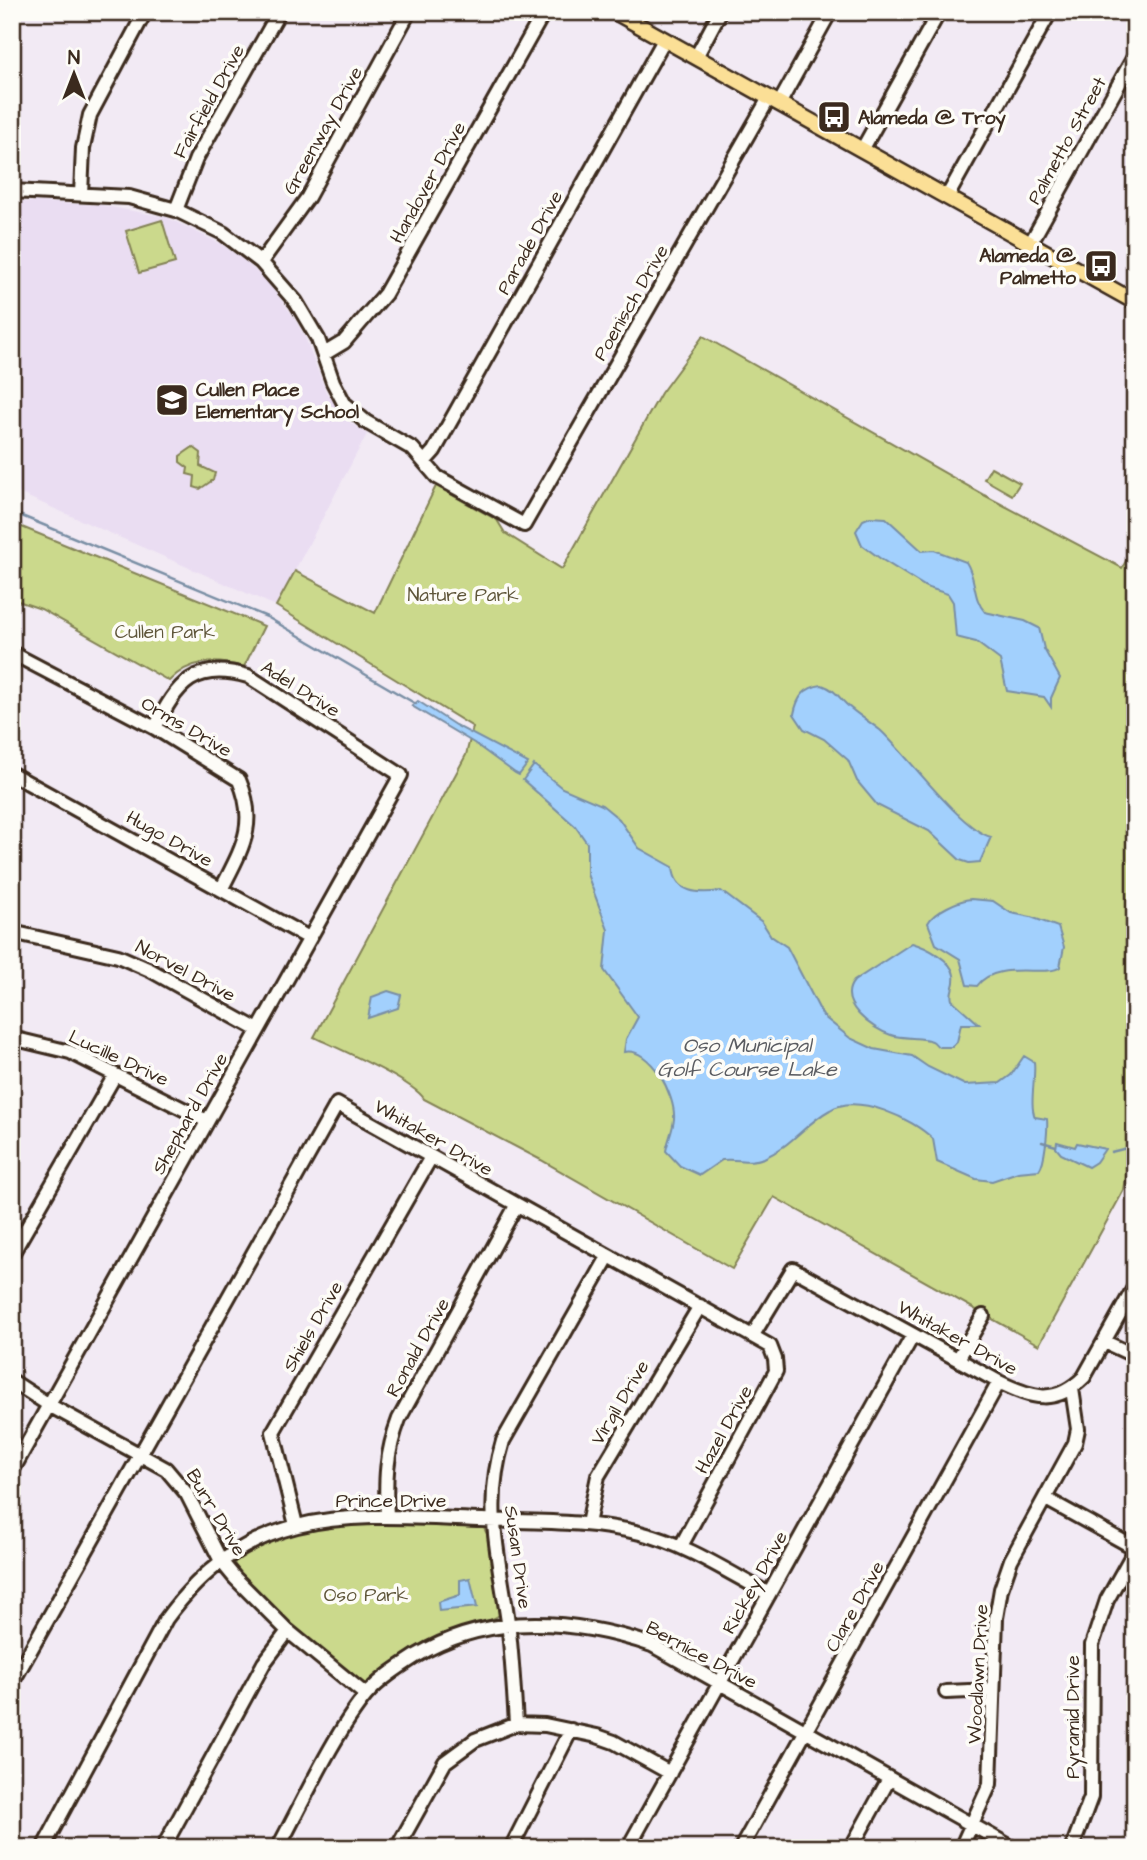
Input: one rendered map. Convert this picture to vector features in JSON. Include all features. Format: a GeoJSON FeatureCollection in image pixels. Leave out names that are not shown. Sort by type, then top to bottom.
{"type":"FeatureCollection","features":[{"type":"Feature","properties":{"kind":"main road"},"geometry":{"type":"LineString","coordinates":[[615,12],[1134,301]]}},
{"type":"Feature","properties":{"kind":"street"},"geometry":{"type":"LineString","coordinates":[[81,194],[83,148],[90,115],[145,12]]}},
{"type":"Feature","properties":{"kind":"street","name":"Fairfield Drive"},"geometry":{"type":"LineString","coordinates":[[176,210],[197,159],[279,12]]}},
{"type":"Feature","properties":{"kind":"street","name":"Greenway Drive"},"geometry":{"type":"LineString","coordinates":[[261,262],[308,197],[409,12]]}},
{"type":"Feature","properties":{"kind":"street","name":"Handover Drive"},"geometry":{"type":"LineString","coordinates":[[324,354],[344,342],[385,294],[544,12]]}},
{"type":"Feature","properties":{"kind":"street"},"geometry":{"type":"LineString","coordinates":[[696,57],[720,12]]}},
{"type":"Feature","properties":{"kind":"street","name":"Poenisch Drive"},"geometry":{"type":"LineString","coordinates":[[425,461],[437,477],[524,525],[774,101],[830,12]]}},
{"type":"Feature","properties":{"kind":"street"},"geometry":{"type":"LineString","coordinates":[[862,150],[939,12]]}},
{"type":"Feature","properties":{"kind":"street"},"geometry":{"type":"LineString","coordinates":[[947,197],[1050,12]]}},
{"type":"Feature","properties":{"kind":"street","name":"Parade Drive"},"geometry":{"type":"LineString","coordinates":[[425,461],[435,451],[664,40]]}},
{"type":"Feature","properties":{"kind":"street","name":"Palmetto Street"},"geometry":{"type":"LineString","coordinates":[[1030,244],[1135,55]]}},
{"type":"Feature","properties":{"kind":"street"},"geometry":{"type":"LineString","coordinates":[[12,191],[129,197],[176,210],[223,233],[261,262],[296,302],[324,354],[333,382],[344,402],[366,422],[413,449],[425,461]]}},
{"type":"Feature","properties":{"kind":"street","name":"Orms Drive"},"geometry":{"type":"LineString","coordinates":[[12,653],[155,728],[224,768],[239,780],[245,794],[247,832],[222,888]]}},
{"type":"Feature","properties":{"kind":"street","name":"Adel Drive"},"geometry":{"type":"LineString","coordinates":[[155,728],[171,695],[190,678],[209,671],[227,670],[248,676],[401,775]]}},
{"type":"Feature","properties":{"kind":"street","name":"Hugo Drive"},"geometry":{"type":"LineString","coordinates":[[12,774],[309,938]]}},
{"type":"Feature","properties":{"kind":"street","name":"Shephard Drive"},"geometry":{"type":"LineString","coordinates":[[12,1471],[401,775]]}},
{"type":"Feature","properties":{"kind":"street","name":"Norvel Drive"},"geometry":{"type":"LineString","coordinates":[[12,932],[118,956],[150,970],[258,1030]]}},
{"type":"Feature","properties":{"kind":"street","name":"Lucille Drive"},"geometry":{"type":"LineString","coordinates":[[12,1038],[70,1052],[206,1121]]}},
{"type":"Feature","properties":{"kind":"street"},"geometry":{"type":"LineString","coordinates":[[12,1254],[115,1075]]}},
{"type":"Feature","properties":{"kind":"street","name":"Whitaker Drive"},"geometry":{"type":"LineString","coordinates":[[12,1683],[337,1104],[516,1206],[753,1335],[793,1269],[1027,1396],[1045,1397],[1072,1389]]}},
{"type":"Feature","properties":{"kind":"street","name":"Shiels Drive"},"geometry":{"type":"LineString","coordinates":[[296,1525],[273,1432],[431,1157]]}},
{"type":"Feature","properties":{"kind":"street","name":"Ronald Drive"},"geometry":{"type":"LineString","coordinates":[[387,1516],[385,1467],[388,1446],[399,1419],[516,1206]]}},
{"type":"Feature","properties":{"kind":"street","name":"Susan Drive"},"geometry":{"type":"LineString","coordinates":[[516,1724],[508,1624],[492,1520],[494,1471],[503,1441],[608,1256]]}},
{"type":"Feature","properties":{"kind":"street"},"geometry":{"type":"LineString","coordinates":[[1072,1389],[1084,1377],[1135,1286]]}},
{"type":"Feature","properties":{"kind":"street","name":"Virgil Drive"},"geometry":{"type":"LineString","coordinates":[[588,1524],[598,1476],[700,1306]]}},
{"type":"Feature","properties":{"kind":"street"},"geometry":{"type":"LineString","coordinates":[[958,1359],[983,1315]]}},
{"type":"Feature","properties":{"kind":"street","name":"Hazel Drive"},"geometry":{"type":"LineString","coordinates":[[681,1546],[776,1371],[770,1346],[753,1335]]}},
{"type":"Feature","properties":{"kind":"street","name":"Rickey Drive"},"geometry":{"type":"LineString","coordinates":[[628,1848],[913,1335]]}},
{"type":"Feature","properties":{"kind":"street"},"geometry":{"type":"LineString","coordinates":[[1105,1342],[1135,1356]]}},
{"type":"Feature","properties":{"kind":"street","name":"Burr Drive"},"geometry":{"type":"LineString","coordinates":[[12,1381],[49,1405],[140,1454],[177,1480],[221,1561],[288,1631],[366,1695]]}},
{"type":"Feature","properties":{"kind":"street","name":"Clare Drive"},"geometry":{"type":"LineString","coordinates":[[741,1848],[999,1382]]}},
{"type":"Feature","properties":{"kind":"street","name":"Woodlawn Drive"},"geometry":{"type":"LineString","coordinates":[[961,1848],[990,1784],[996,1618],[1001,1589],[1011,1560],[1075,1443],[1078,1419],[1072,1389]]}},
{"type":"Feature","properties":{"kind":"street"},"geometry":{"type":"LineString","coordinates":[[1046,1499],[1135,1549]]}},
{"type":"Feature","properties":{"kind":"street","name":"Prince Drive"},"geometry":{"type":"LineString","coordinates":[[43,1848],[166,1619],[201,1577],[257,1538],[296,1525],[336,1517],[387,1516],[588,1524],[640,1533],[681,1546],[769,1594]]}},
{"type":"Feature","properties":{"kind":"street","name":"Pyramid Drive"},"geometry":{"type":"LineString","coordinates":[[1072,1848],[1091,1797],[1092,1645],[1102,1611],[1135,1549]]}},
{"type":"Feature","properties":{"kind":"street","name":"Bernice Drive"},"geometry":{"type":"LineString","coordinates":[[278,1848],[366,1695],[399,1666],[428,1649],[464,1632],[508,1624],[589,1628],[652,1645],[1013,1848]]}},
{"type":"Feature","properties":{"kind":"street"},"geometry":{"type":"LineString","coordinates":[[163,1848],[264,1663],[288,1631]]}},
{"type":"Feature","properties":{"kind":"street"},"geometry":{"type":"LineString","coordinates":[[946,1692],[993,1690]]}},
{"type":"Feature","properties":{"kind":"street"},"geometry":{"type":"LineString","coordinates":[[397,1848],[445,1762],[475,1740],[516,1724],[571,1730],[614,1742],[670,1773]]}},
{"type":"Feature","properties":{"kind":"street"},"geometry":{"type":"LineString","coordinates":[[511,1848],[571,1730]]}},
{"type":"Feature","properties":{"kind":"street"},"geometry":{"type":"LineString","coordinates":[[851,1848],[889,1779]]}},
{"type":"Feature","properties":{"kind":"shaded area","name":"Cullen Place Elementary School"},"geometry":{"type":"Polygon","coordinates":[[[12,201],[100,205],[166,217],[221,244],[242,259],[264,278],[292,314],[305,337],[326,392],[352,424],[367,434],[276,606],[12,490],[12,201]]]}},
{"type":"Feature","properties":{"kind":"green space"},"geometry":{"type":"Polygon","coordinates":[[[162,220],[175,263],[139,273],[126,231],[162,220]]]}},
{"type":"Feature","properties":{"kind":"green space","name":"Nature Park"},"geometry":{"type":"Polygon","coordinates":[[[703,336],[984,495],[1122,568],[1135,545],[1135,1128],[1124,1190],[1039,1345],[774,1197],[732,1269],[541,1160],[424,1099],[418,1092],[391,1075],[314,1037],[466,755],[473,727],[276,606],[295,571],[375,613],[436,486],[497,520],[505,533],[562,569],[661,393],[703,336]]]}},
{"type":"Feature","properties":{"kind":"green space"},"geometry":{"type":"Polygon","coordinates":[[[193,447],[201,453],[200,466],[215,473],[213,480],[200,489],[194,487],[195,476],[187,474],[188,468],[180,462],[180,456],[193,447]]]}},
{"type":"Feature","properties":{"kind":"green space"},"geometry":{"type":"Polygon","coordinates":[[[991,467],[1020,483],[1012,495],[984,479],[991,467]]]}},
{"type":"Feature","properties":{"kind":"green space","name":"Cullen Park"},"geometry":{"type":"Polygon","coordinates":[[[12,523],[264,626],[244,667],[204,663],[186,668],[169,681],[41,609],[12,599],[12,523]]]}},
{"type":"Feature","properties":{"kind":"green space","name":"Oso Park"},"geometry":{"type":"Polygon","coordinates":[[[352,1523],[483,1526],[487,1534],[499,1615],[428,1643],[377,1679],[363,1683],[267,1604],[234,1565],[236,1557],[286,1533],[352,1523]]]}},
{"type":"Feature","properties":{"kind":"water"},"geometry":{"type":"Polygon","coordinates":[[[870,517],[886,518],[922,551],[934,550],[966,562],[978,601],[985,612],[1025,621],[1039,628],[1044,649],[1060,678],[1051,698],[1051,707],[1044,697],[1007,691],[1000,660],[976,642],[956,637],[953,602],[948,594],[926,587],[862,545],[856,531],[863,520],[870,517]]]}},
{"type":"Feature","properties":{"kind":"water"},"geometry":{"type":"Polygon","coordinates":[[[822,685],[880,730],[949,806],[979,831],[991,837],[980,862],[960,860],[929,831],[877,805],[857,781],[848,760],[824,739],[804,729],[794,714],[797,703],[802,694],[810,688],[822,685]]]}},
{"type":"Feature","properties":{"kind":"water"},"geometry":{"type":"Polygon","coordinates":[[[418,701],[455,725],[528,763],[519,775],[515,773],[474,743],[412,706],[418,701]]]}},
{"type":"Feature","properties":{"kind":"water","name":"Oso Municipal Golf Course Lake"},"geometry":{"type":"Polygon","coordinates":[[[534,765],[562,788],[602,805],[619,819],[639,848],[673,867],[678,883],[683,887],[697,892],[721,891],[762,922],[771,936],[787,947],[823,1016],[850,1038],[874,1049],[912,1056],[965,1085],[1000,1083],[1011,1075],[1024,1056],[1034,1062],[1033,1112],[1035,1117],[1047,1119],[1044,1154],[1039,1170],[1018,1172],[992,1181],[976,1179],[937,1162],[933,1139],[924,1131],[884,1111],[855,1105],[830,1110],[782,1148],[764,1158],[753,1161],[722,1160],[700,1175],[680,1166],[666,1151],[674,1119],[666,1086],[652,1064],[634,1052],[624,1052],[626,1039],[638,1017],[604,970],[608,930],[587,874],[587,843],[575,826],[523,780],[534,765]]]}},
{"type":"Feature","properties":{"kind":"water"},"geometry":{"type":"Polygon","coordinates":[[[971,899],[993,901],[1011,913],[1058,927],[1064,947],[1060,967],[1044,971],[996,973],[977,986],[967,985],[960,959],[936,944],[928,923],[947,907],[971,899]]]}},
{"type":"Feature","properties":{"kind":"water"},"geometry":{"type":"Polygon","coordinates":[[[912,943],[931,951],[949,964],[954,975],[952,1000],[979,1024],[961,1024],[957,1042],[952,1047],[939,1047],[928,1040],[883,1032],[866,1021],[853,1006],[850,989],[854,981],[912,943]]]}},
{"type":"Feature","properties":{"kind":"water"},"geometry":{"type":"Polygon","coordinates":[[[388,991],[401,995],[398,1008],[368,1018],[372,997],[388,991]]]}},
{"type":"Feature","properties":{"kind":"water"},"geometry":{"type":"Polygon","coordinates":[[[1057,1142],[1075,1147],[1077,1143],[1105,1149],[1096,1162],[1088,1167],[1061,1154],[1056,1148],[1057,1142]]]}},
{"type":"Feature","properties":{"kind":"water"},"geometry":{"type":"Polygon","coordinates":[[[470,1578],[477,1607],[439,1611],[438,1602],[460,1595],[460,1580],[470,1578]]]}},
{"type":"Feature","properties":{"kind":"waterway"},"geometry":{"type":"LineString","coordinates":[[12,512],[267,617],[416,704]]}},
{"type":"Feature","properties":{"kind":"waterway"},"geometry":{"type":"LineString","coordinates":[[1042,1142],[1056,1146]]}},
{"type":"Feature","properties":{"kind":"waterway"},"geometry":{"type":"LineString","coordinates":[[1111,1152],[1135,1146]]}},
{"type":"Feature","properties":{"kind":"place","name":"Alameda @ Troy"},"geometry":{"type":"Point","coordinates":[834,117]}},
{"type":"Feature","properties":{"kind":"place","name":"Alameda @ Palmetto"},"geometry":{"type":"Point","coordinates":[1101,266]}},
{"type":"Feature","properties":{"kind":"place","name":"Cullen Place Elementary School"},"geometry":{"type":"Point","coordinates":[172,400]}}]}
